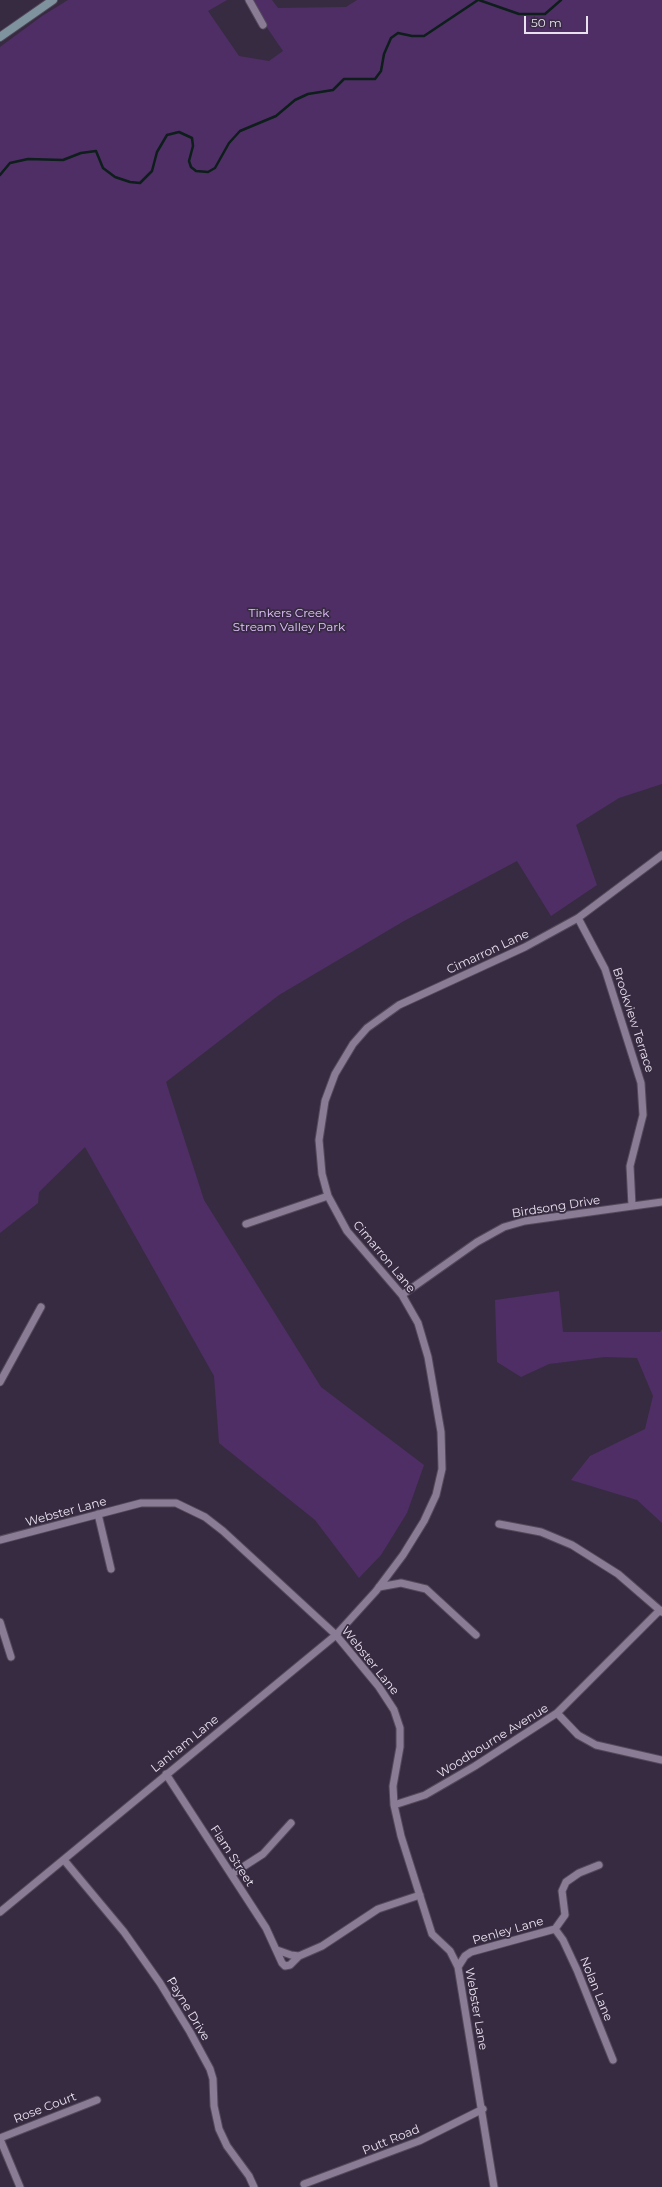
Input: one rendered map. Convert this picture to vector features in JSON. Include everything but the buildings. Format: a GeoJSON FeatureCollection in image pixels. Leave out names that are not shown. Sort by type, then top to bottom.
{"type":"FeatureCollection","features":[{"type":"Feature","properties":{"kind":"main road"},"geometry":{"type":"LineString","coordinates":[[0,37],[53,0]]}},
{"type":"Feature","properties":{"kind":"street"},"geometry":{"type":"LineString","coordinates":[[249,0],[263,25]]}},
{"type":"Feature","properties":{"kind":"street","name":"Cimarron Lane"},"geometry":{"type":"LineString","coordinates":[[381,1584],[408,1548],[424,1521],[436,1495],[440,1481],[442,1458],[441,1432],[425,1344],[418,1323],[402,1294],[354,1240],[340,1219],[328,1196],[320,1159],[319,1140],[322,1115],[333,1079],[358,1036],[399,1005],[524,947],[578,918],[662,855]]}},
{"type":"Feature","properties":{"kind":"street","name":"Brookview Terrace"},"geometry":{"type":"LineString","coordinates":[[578,918],[605,968],[641,1083],[643,1115],[630,1166],[632,1206]]}},
{"type":"Feature","properties":{"kind":"street"},"geometry":{"type":"LineString","coordinates":[[246,1224],[328,1196]]}},
{"type":"Feature","properties":{"kind":"street","name":"Birdsong Drive"},"geometry":{"type":"LineString","coordinates":[[402,1294],[477,1242],[504,1227],[525,1222],[662,1202]]}},
{"type":"Feature","properties":{"kind":"street"},"geometry":{"type":"LineString","coordinates":[[0,1382],[41,1307]]}},
{"type":"Feature","properties":{"kind":"street","name":"Webster Lane"},"geometry":{"type":"LineString","coordinates":[[0,1540],[141,1503],[176,1503],[205,1517],[223,1531],[336,1635],[379,1687],[398,1719],[401,1738],[393,1778],[394,1805],[401,1836],[432,1934],[450,1951],[458,1966],[494,2187]]}},
{"type":"Feature","properties":{"kind":"street"},"geometry":{"type":"LineString","coordinates":[[98,1514],[111,1569]]}},
{"type":"Feature","properties":{"kind":"street"},"geometry":{"type":"LineString","coordinates":[[499,1524],[541,1532],[572,1545],[618,1574],[661,1611]]}},
{"type":"Feature","properties":{"kind":"street"},"geometry":{"type":"LineString","coordinates":[[381,1584],[401,1583],[426,1589],[476,1635]]}},
{"type":"Feature","properties":{"kind":"street","name":"Lanham Lane"},"geometry":{"type":"LineString","coordinates":[[0,1912],[336,1635],[381,1584]]}},
{"type":"Feature","properties":{"kind":"street","name":"Woodbourne Avenue"},"geometry":{"type":"LineString","coordinates":[[394,1805],[425,1795],[476,1766],[558,1714],[661,1611]]}},
{"type":"Feature","properties":{"kind":"street"},"geometry":{"type":"LineString","coordinates":[[0,1622],[11,1657]]}},
{"type":"Feature","properties":{"kind":"street"},"geometry":{"type":"LineString","coordinates":[[558,1714],[578,1735],[596,1745],[662,1760]]}},
{"type":"Feature","properties":{"kind":"street","name":"Flam Street"},"geometry":{"type":"LineString","coordinates":[[166,1774],[266,1928],[277,1950],[279,1960],[285,1966],[293,1964],[299,1956],[322,1946],[378,1909],[420,1895]]}},
{"type":"Feature","properties":{"kind":"street"},"geometry":{"type":"LineString","coordinates":[[232,1874],[263,1854],[291,1823]]}},
{"type":"Feature","properties":{"kind":"street","name":"Payne Drive"},"geometry":{"type":"LineString","coordinates":[[64,1860],[124,1932],[160,1983],[190,2032],[210,2070],[213,2080],[214,2106],[219,2128],[227,2146],[249,2176],[254,2187]]}},
{"type":"Feature","properties":{"kind":"street","name":"Penley Lane"},"geometry":{"type":"LineString","coordinates":[[458,1966],[465,1956],[471,1952],[555,1929],[565,1915],[562,1891],[564,1885],[571,1878],[599,1865]]}},
{"type":"Feature","properties":{"kind":"street","name":"Nolan Lane"},"geometry":{"type":"LineString","coordinates":[[555,1929],[563,1940],[577,1970],[613,2060]]}},
{"type":"Feature","properties":{"kind":"street"},"geometry":{"type":"LineString","coordinates":[[277,1950],[291,1956],[299,1956]]}},
{"type":"Feature","properties":{"kind":"street","name":"Rose Court"},"geometry":{"type":"LineString","coordinates":[[0,2138],[97,2100]]}},
{"type":"Feature","properties":{"kind":"street","name":"Putt Road"},"geometry":{"type":"LineString","coordinates":[[304,2184],[420,2141],[482,2109]]}},
{"type":"Feature","properties":{"kind":"street"},"geometry":{"type":"LineString","coordinates":[[0,2138],[20,2187]]}},
{"type":"Feature","properties":{"kind":"green space","name":"Tinkers Creek Stream Valley Park"},"geometry":{"type":"Polygon","coordinates":[[[68,0],[227,0],[208,11],[239,56],[269,61],[283,51],[248,0],[272,0],[278,8],[346,7],[357,0],[662,0],[662,784],[619,798],[576,825],[597,885],[551,916],[517,861],[404,921],[279,995],[166,1082],[204,1200],[321,1387],[424,1465],[407,1513],[381,1555],[359,1578],[315,1520],[219,1443],[214,1376],[85,1147],[39,1192],[38,1203],[0,1233],[0,47],[42,16],[68,0]]]}},
{"type":"Feature","properties":{"kind":"green space"},"geometry":{"type":"Polygon","coordinates":[[[559,1291],[563,1332],[660,1332],[662,1329],[662,1523],[637,1500],[571,1480],[590,1456],[645,1429],[653,1396],[637,1358],[605,1357],[549,1364],[521,1377],[497,1362],[495,1300],[559,1291]]]}},
{"type":"Feature","properties":{"kind":"waterway"},"geometry":{"type":"LineString","coordinates":[[0,175],[10,163],[28,159],[63,160],[81,153],[96,151],[103,168],[115,177],[130,182],[140,183],[152,171],[157,152],[167,135],[179,132],[192,138],[193,146],[189,161],[191,167],[196,171],[208,172],[215,168],[229,143],[240,131],[276,116],[295,100],[308,94],[333,90],[344,79],[375,79],[381,71],[384,54],[391,38],[398,33],[412,36],[424,36],[478,0]]}},
{"type":"Feature","properties":{"kind":"waterway"},"geometry":{"type":"LineString","coordinates":[[479,0],[519,14],[545,14],[561,0]]}}]}
